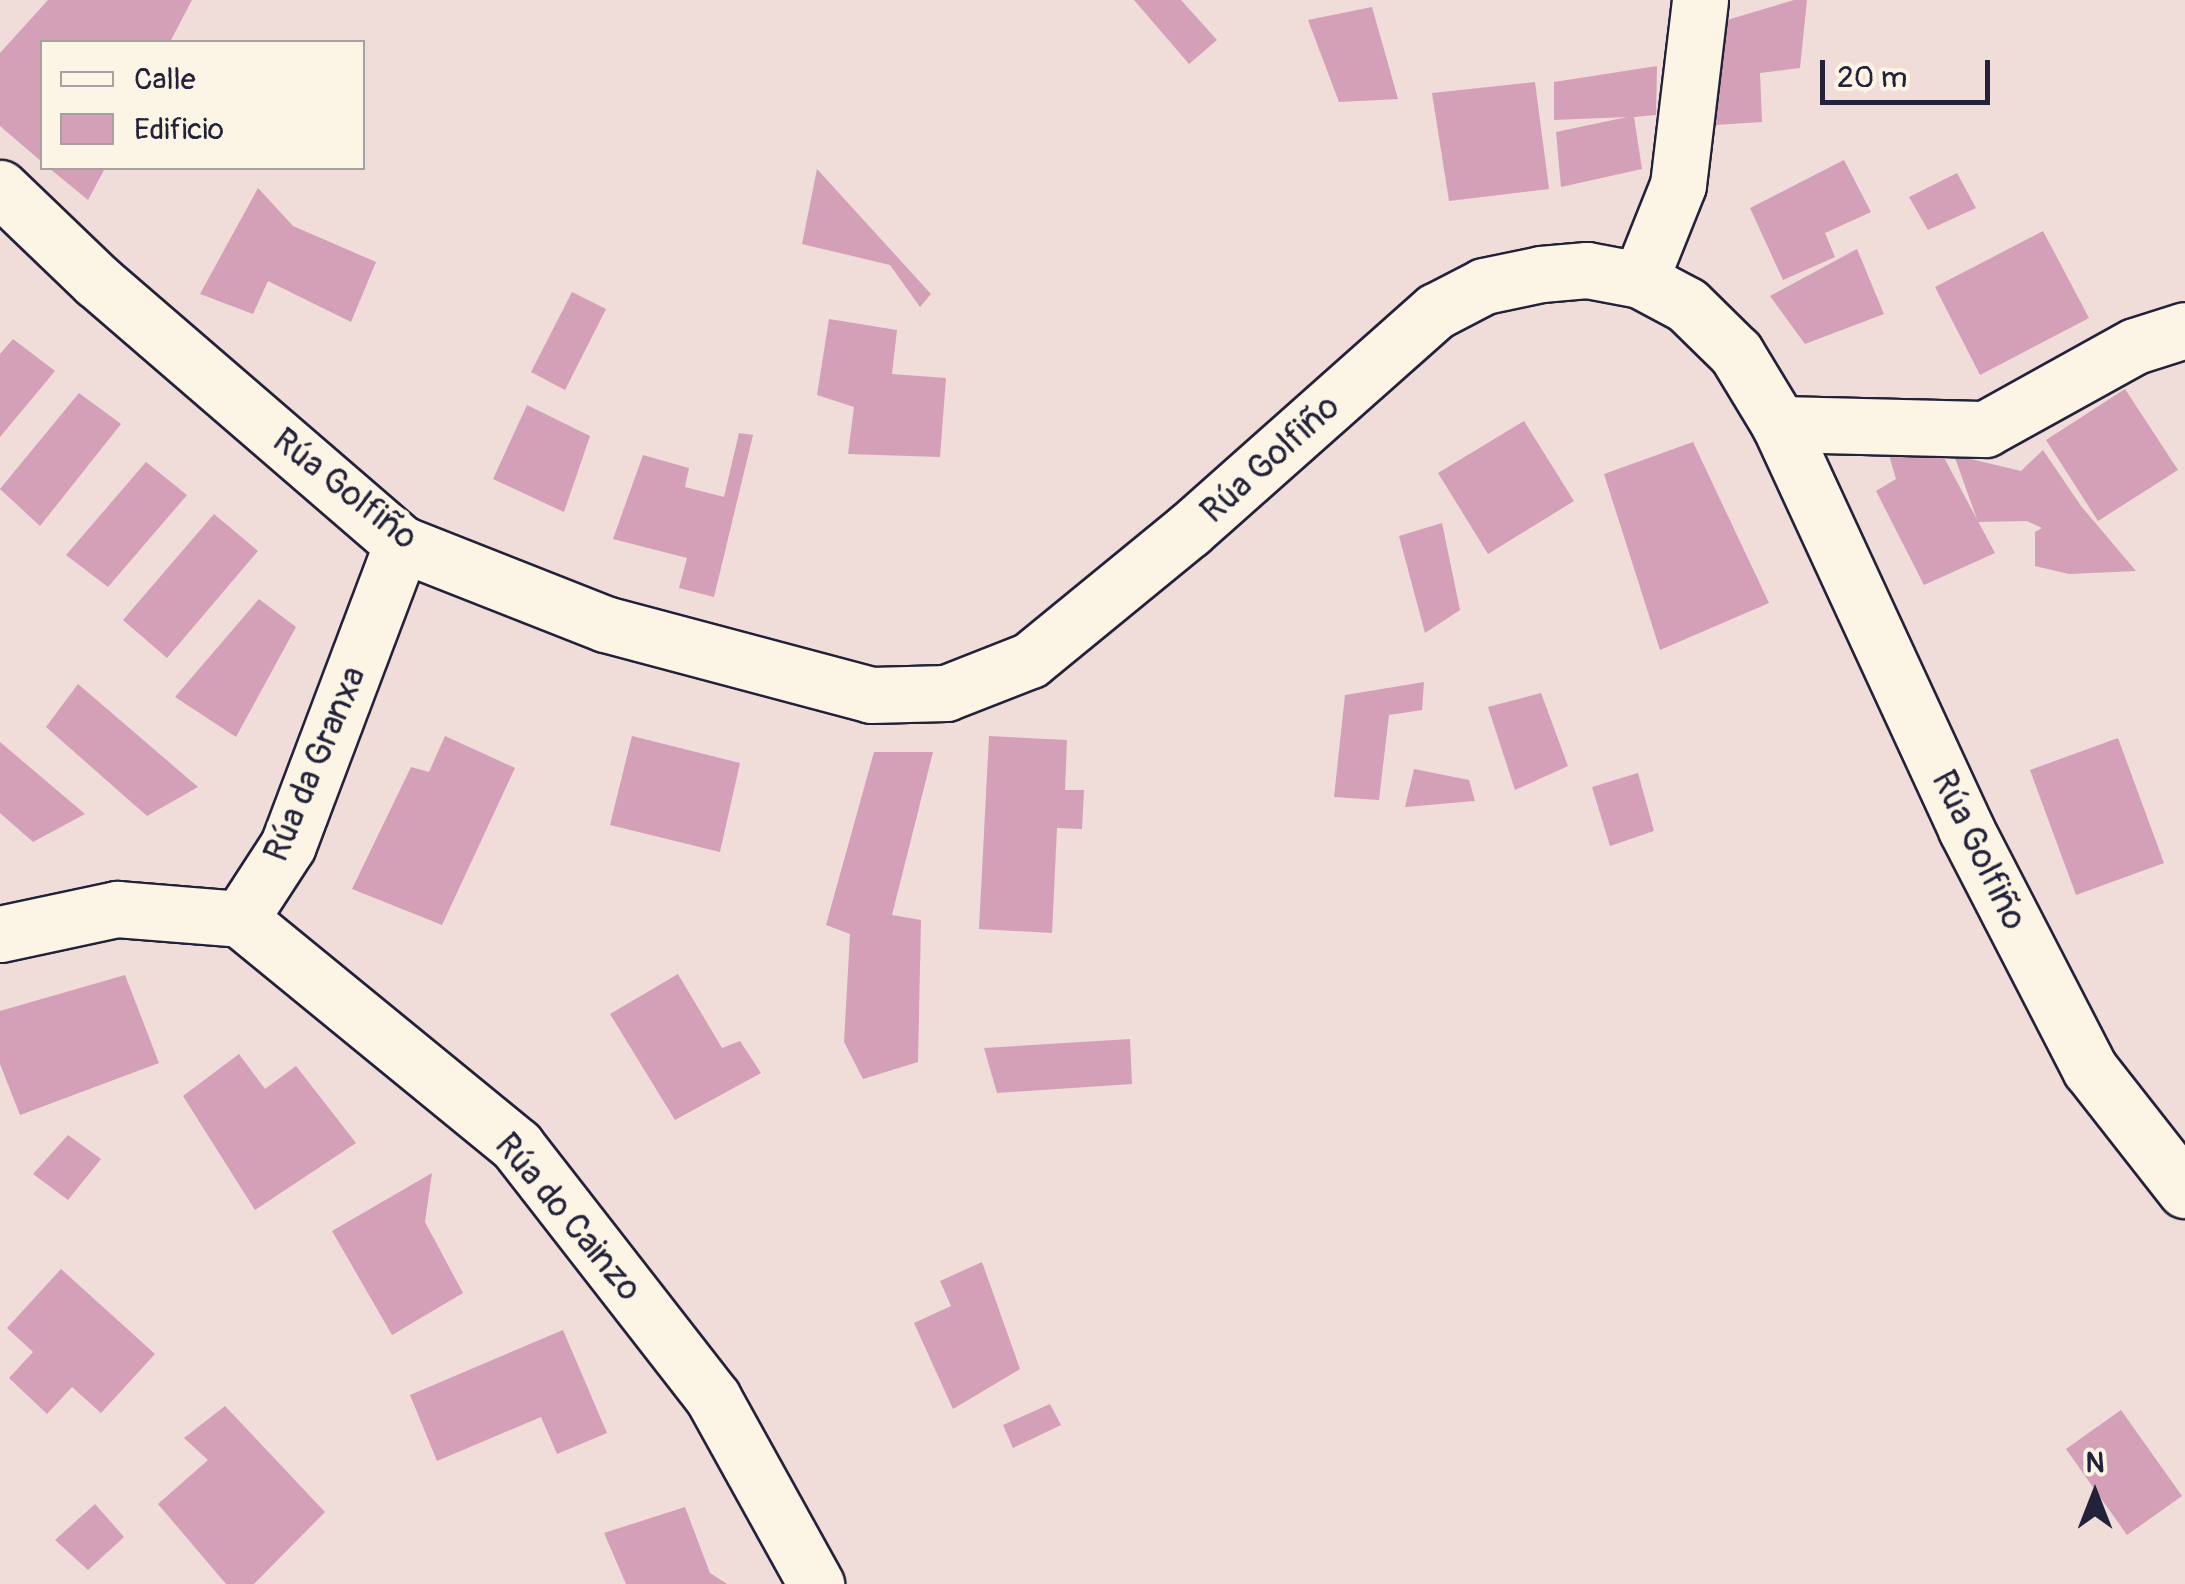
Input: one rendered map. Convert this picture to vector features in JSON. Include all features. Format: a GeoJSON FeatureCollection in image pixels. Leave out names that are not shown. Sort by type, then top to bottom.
{"type":"FeatureCollection","features":[{"type":"Feature","properties":{"kind":"main road"},"geometry":{"type":"LineString","coordinates":[[1640,280],[1678,185],[1700,0]]}},
{"type":"Feature","properties":{"kind":"main road","name":"Rúa Golfiño"},"geometry":{"type":"LineString","coordinates":[[0,188],[97,282],[402,544],[605,624],[871,696],[946,692],[1030,660],[1189,530],[1436,311],[1484,286],[1541,274],[1588,270],[1640,280],[1686,305],[1736,353],[1779,424],[1966,829],[2090,1069],[2185,1190]]}},
{"type":"Feature","properties":{"kind":"main road"},"geometry":{"type":"LineString","coordinates":[[1779,424],[1985,428],[2135,346],[2185,330]]}},
{"type":"Feature","properties":{"kind":"main road","name":"Rúa da Granxa"},"geometry":{"type":"LineString","coordinates":[[240,919],[288,845],[402,544]]}},
{"type":"Feature","properties":{"kind":"main road"},"geometry":{"type":"LineString","coordinates":[[0,934],[116,910],[240,919]]}},
{"type":"Feature","properties":{"kind":"main road","name":"Rúa do Cainzo"},"geometry":{"type":"LineString","coordinates":[[240,919],[517,1146],[713,1398],[816,1584]]}},
{"type":"Feature","properties":{"kind":"building"},"geometry":{"type":"Polygon","coordinates":[[[48,0],[192,0],[171,40],[40,40],[40,160],[0,126],[0,53],[48,0]]]}},
{"type":"Feature","properties":{"kind":"building"},"geometry":{"type":"Polygon","coordinates":[[[1134,0],[1181,0],[1217,40],[1189,64],[1134,0]]]}},
{"type":"Feature","properties":{"kind":"building"},"geometry":{"type":"Polygon","coordinates":[[[1794,0],[1807,0],[1800,68],[1760,73],[1762,122],[1715,125],[1727,20],[1794,0]]]}},
{"type":"Feature","properties":{"kind":"building"},"geometry":{"type":"Polygon","coordinates":[[[1372,7],[1398,99],[1339,102],[1308,20],[1372,7]]]}},
{"type":"Feature","properties":{"kind":"building"},"geometry":{"type":"Polygon","coordinates":[[[1657,66],[1656,115],[1634,117],[1642,169],[1561,187],[1556,132],[1627,117],[1554,120],[1554,82],[1657,66]]]}},
{"type":"Feature","properties":{"kind":"building"},"geometry":{"type":"Polygon","coordinates":[[[1535,82],[1549,189],[1449,201],[1432,93],[1535,82]]]}},
{"type":"Feature","properties":{"kind":"building"},"geometry":{"type":"Polygon","coordinates":[[[1844,160],[1871,212],[1825,233],[1835,257],[1783,280],[1750,208],[1844,160]]]}},
{"type":"Feature","properties":{"kind":"building"},"geometry":{"type":"Polygon","coordinates":[[[817,169],[931,294],[920,307],[890,265],[802,244],[817,169]]]}},
{"type":"Feature","properties":{"kind":"building"},"geometry":{"type":"Polygon","coordinates":[[[51,170],[104,170],[88,200],[51,170]]]}},
{"type":"Feature","properties":{"kind":"building"},"geometry":{"type":"Polygon","coordinates":[[[1957,173],[1976,208],[1928,230],[1909,197],[1957,173]]]}},
{"type":"Feature","properties":{"kind":"building"},"geometry":{"type":"Polygon","coordinates":[[[258,188],[293,226],[376,262],[351,322],[268,281],[253,314],[200,294],[258,188]]]}},
{"type":"Feature","properties":{"kind":"building"},"geometry":{"type":"Polygon","coordinates":[[[2043,231],[2089,318],[1980,375],[1935,287],[2043,231]]]}},
{"type":"Feature","properties":{"kind":"building"},"geometry":{"type":"Polygon","coordinates":[[[1857,249],[1884,314],[1805,344],[1770,296],[1857,249]]]}},
{"type":"Feature","properties":{"kind":"building"},"geometry":{"type":"Polygon","coordinates":[[[572,292],[606,309],[565,390],[531,372],[572,292]]]}},
{"type":"Feature","properties":{"kind":"building"},"geometry":{"type":"Polygon","coordinates":[[[829,319],[897,330],[892,374],[946,378],[940,457],[848,454],[854,407],[817,395],[829,319]]]}},
{"type":"Feature","properties":{"kind":"building"},"geometry":{"type":"Polygon","coordinates":[[[13,339],[55,371],[0,437],[0,354],[13,339]]]}},
{"type":"Feature","properties":{"kind":"building"},"geometry":{"type":"Polygon","coordinates":[[[2125,389],[2178,470],[2098,521],[2046,440],[2125,389]]]}},
{"type":"Feature","properties":{"kind":"building"},"geometry":{"type":"Polygon","coordinates":[[[79,393],[121,424],[40,526],[0,489],[79,393]]]}},
{"type":"Feature","properties":{"kind":"building"},"geometry":{"type":"Polygon","coordinates":[[[527,405],[590,436],[564,512],[493,479],[527,405]]]}},
{"type":"Feature","properties":{"kind":"building"},"geometry":{"type":"Polygon","coordinates":[[[1524,421],[1574,501],[1488,554],[1438,473],[1524,421]]]}},
{"type":"Feature","properties":{"kind":"building"},"geometry":{"type":"Polygon","coordinates":[[[739,433],[753,435],[714,597],[679,588],[687,558],[613,539],[643,455],[689,468],[685,487],[724,497],[739,433]]]}},
{"type":"Feature","properties":{"kind":"building"},"geometry":{"type":"Polygon","coordinates":[[[1693,442],[1769,603],[1660,650],[1604,474],[1693,442]]]}},
{"type":"Feature","properties":{"kind":"building"},"geometry":{"type":"Polygon","coordinates":[[[1887,448],[1940,450],[1995,553],[1924,585],[1876,491],[1896,479],[1887,448]]]}},
{"type":"Feature","properties":{"kind":"building"},"geometry":{"type":"Polygon","coordinates":[[[2043,450],[2081,506],[2136,571],[2069,574],[2035,566],[2035,532],[2042,528],[2027,521],[1978,522],[1954,455],[2021,471],[2043,450]]]}},
{"type":"Feature","properties":{"kind":"building"},"geometry":{"type":"Polygon","coordinates":[[[146,462],[187,495],[108,587],[66,555],[146,462]]]}},
{"type":"Feature","properties":{"kind":"building"},"geometry":{"type":"Polygon","coordinates":[[[214,514],[258,551],[167,658],[123,620],[214,514]]]}},
{"type":"Feature","properties":{"kind":"building"},"geometry":{"type":"Polygon","coordinates":[[[1442,523],[1460,610],[1425,633],[1399,536],[1442,523]]]}},
{"type":"Feature","properties":{"kind":"building"},"geometry":{"type":"Polygon","coordinates":[[[259,599],[296,627],[236,737],[175,697],[259,599]]]}},
{"type":"Feature","properties":{"kind":"building"},"geometry":{"type":"Polygon","coordinates":[[[1424,682],[1422,710],[1389,715],[1379,800],[1334,797],[1345,695],[1424,682]]]}},
{"type":"Feature","properties":{"kind":"building"},"geometry":{"type":"Polygon","coordinates":[[[78,684],[198,787],[147,816],[46,727],[78,684]]]}},
{"type":"Feature","properties":{"kind":"building"},"geometry":{"type":"Polygon","coordinates":[[[1541,693],[1568,766],[1515,790],[1488,707],[1541,693]]]}},
{"type":"Feature","properties":{"kind":"building"},"geometry":{"type":"Polygon","coordinates":[[[445,736],[515,768],[442,925],[352,889],[411,767],[429,772],[445,736]]]}},
{"type":"Feature","properties":{"kind":"building"},"geometry":{"type":"Polygon","coordinates":[[[632,736],[740,763],[720,852],[610,825],[632,736]]]}},
{"type":"Feature","properties":{"kind":"building"},"geometry":{"type":"Polygon","coordinates":[[[989,736],[1067,740],[1065,790],[1084,790],[1082,829],[1057,828],[1052,933],[979,929],[989,736]]]}},
{"type":"Feature","properties":{"kind":"building"},"geometry":{"type":"Polygon","coordinates":[[[2118,738],[2164,863],[2076,895],[2030,770],[2118,738]]]}},
{"type":"Feature","properties":{"kind":"building"},"geometry":{"type":"Polygon","coordinates":[[[0,742],[85,814],[33,842],[0,813],[0,742]]]}},
{"type":"Feature","properties":{"kind":"building"},"geometry":{"type":"Polygon","coordinates":[[[874,752],[933,752],[892,915],[921,920],[918,1062],[863,1079],[844,1042],[850,934],[826,925],[874,752]]]}},
{"type":"Feature","properties":{"kind":"building"},"geometry":{"type":"Polygon","coordinates":[[[1414,769],[1469,780],[1475,801],[1405,807],[1414,769]]]}},
{"type":"Feature","properties":{"kind":"building"},"geometry":{"type":"Polygon","coordinates":[[[1638,773],[1654,831],[1610,846],[1592,787],[1638,773]]]}},
{"type":"Feature","properties":{"kind":"building"},"geometry":{"type":"Polygon","coordinates":[[[678,974],[722,1048],[740,1041],[761,1073],[675,1120],[610,1014],[678,974]]]}},
{"type":"Feature","properties":{"kind":"building"},"geometry":{"type":"Polygon","coordinates":[[[125,975],[159,1063],[20,1115],[0,1064],[0,1011],[125,975]]]}},
{"type":"Feature","properties":{"kind":"building"},"geometry":{"type":"Polygon","coordinates":[[[1130,1039],[1132,1084],[997,1093],[984,1048],[1130,1039]]]}},
{"type":"Feature","properties":{"kind":"building"},"geometry":{"type":"Polygon","coordinates":[[[239,1054],[265,1089],[296,1066],[356,1143],[255,1210],[183,1096],[239,1054]]]}},
{"type":"Feature","properties":{"kind":"building"},"geometry":{"type":"Polygon","coordinates":[[[68,1135],[101,1159],[68,1200],[33,1174],[68,1135]]]}},
{"type":"Feature","properties":{"kind":"building"},"geometry":{"type":"Polygon","coordinates":[[[432,1173],[425,1222],[463,1293],[392,1335],[332,1231],[432,1173]]]}},
{"type":"Feature","properties":{"kind":"building"},"geometry":{"type":"Polygon","coordinates":[[[982,1262],[1020,1369],[953,1409],[914,1323],[951,1306],[940,1281],[982,1262]]]}},
{"type":"Feature","properties":{"kind":"building"},"geometry":{"type":"Polygon","coordinates":[[[61,1269],[155,1354],[101,1413],[72,1387],[47,1414],[9,1378],[33,1352],[7,1328],[61,1269]]]}},
{"type":"Feature","properties":{"kind":"building"},"geometry":{"type":"Polygon","coordinates":[[[563,1330],[607,1433],[557,1454],[541,1417],[437,1461],[410,1395],[563,1330]]]}},
{"type":"Feature","properties":{"kind":"building"},"geometry":{"type":"Polygon","coordinates":[[[1050,1404],[1061,1425],[1013,1448],[1003,1425],[1050,1404]]]}},
{"type":"Feature","properties":{"kind":"building"},"geometry":{"type":"Polygon","coordinates":[[[225,1406],[325,1512],[254,1584],[226,1584],[158,1504],[208,1460],[184,1438],[225,1406]]]}},
{"type":"Feature","properties":{"kind":"building"},"geometry":{"type":"Polygon","coordinates":[[[2121,1410],[2182,1496],[2127,1535],[2066,1449],[2121,1410]]]}},
{"type":"Feature","properties":{"kind":"building"},"geometry":{"type":"Polygon","coordinates":[[[95,1504],[124,1537],[88,1570],[55,1540],[95,1504]]]}},
{"type":"Feature","properties":{"kind":"building"},"geometry":{"type":"Polygon","coordinates":[[[685,1507],[710,1573],[727,1584],[626,1584],[604,1533],[685,1507]]]}}]}
